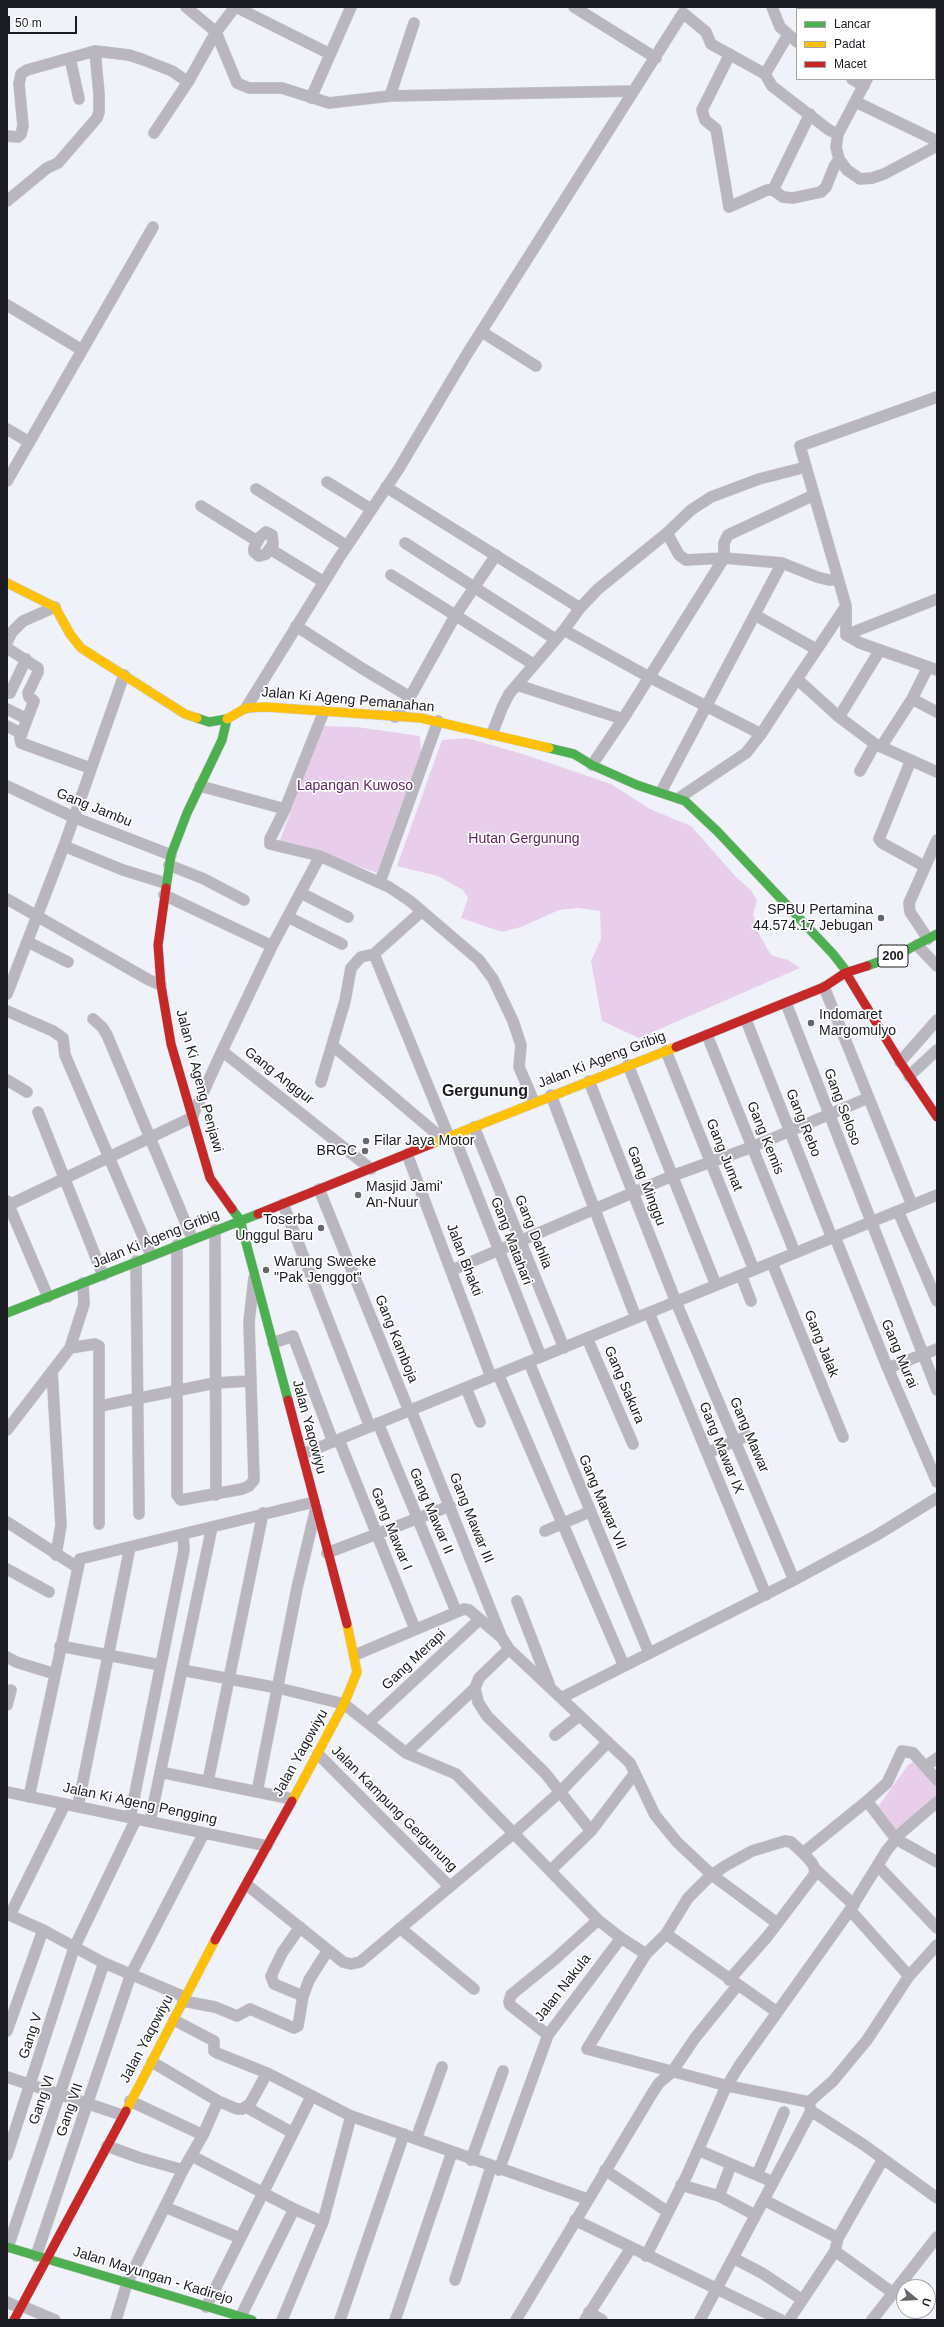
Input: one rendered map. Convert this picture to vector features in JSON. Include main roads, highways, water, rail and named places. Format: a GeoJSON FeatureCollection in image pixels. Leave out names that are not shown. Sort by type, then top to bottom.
{"type":"FeatureCollection","features":[{"type":"Feature","properties":{"kind":"place","name":"SPBU Pertamina 44.574.17 Jebugan"},"geometry":{"type":"Point","coordinates":[881,918]}},
{"type":"Feature","properties":{"kind":"place","name":"Indomaret Margomulyo"},"geometry":{"type":"Point","coordinates":[811,1023]}},
{"type":"Feature","properties":{"kind":"place","name":"Filar Jaya Motor"},"geometry":{"type":"Point","coordinates":[366,1141]}},
{"type":"Feature","properties":{"kind":"place","name":"BRGC"},"geometry":{"type":"Point","coordinates":[365,1151]}},
{"type":"Feature","properties":{"kind":"place","name":"Masjid Jami' An-Nuur"},"geometry":{"type":"Point","coordinates":[358,1195]}},
{"type":"Feature","properties":{"kind":"place","name":"Toserba Unggul Baru"},"geometry":{"type":"Point","coordinates":[321,1228]}},
{"type":"Feature","properties":{"kind":"place","name":"Warung Sweeke \"Pak Jenggot\""},"geometry":{"type":"Point","coordinates":[266,1270]}},
{"type":"Feature","properties":{"kind":"district","name":"Gergunung"},"geometry":{"type":"Point","coordinates":[485,1092]}},
{"type":"Feature","properties":{"kind":"park label","name":"Lapangan Kuwoso"},"geometry":{"type":"Point","coordinates":[355,786]}},
{"type":"Feature","properties":{"kind":"park label","name":"Hutan Gergunung"},"geometry":{"type":"Point","coordinates":[524,839]}}]}
